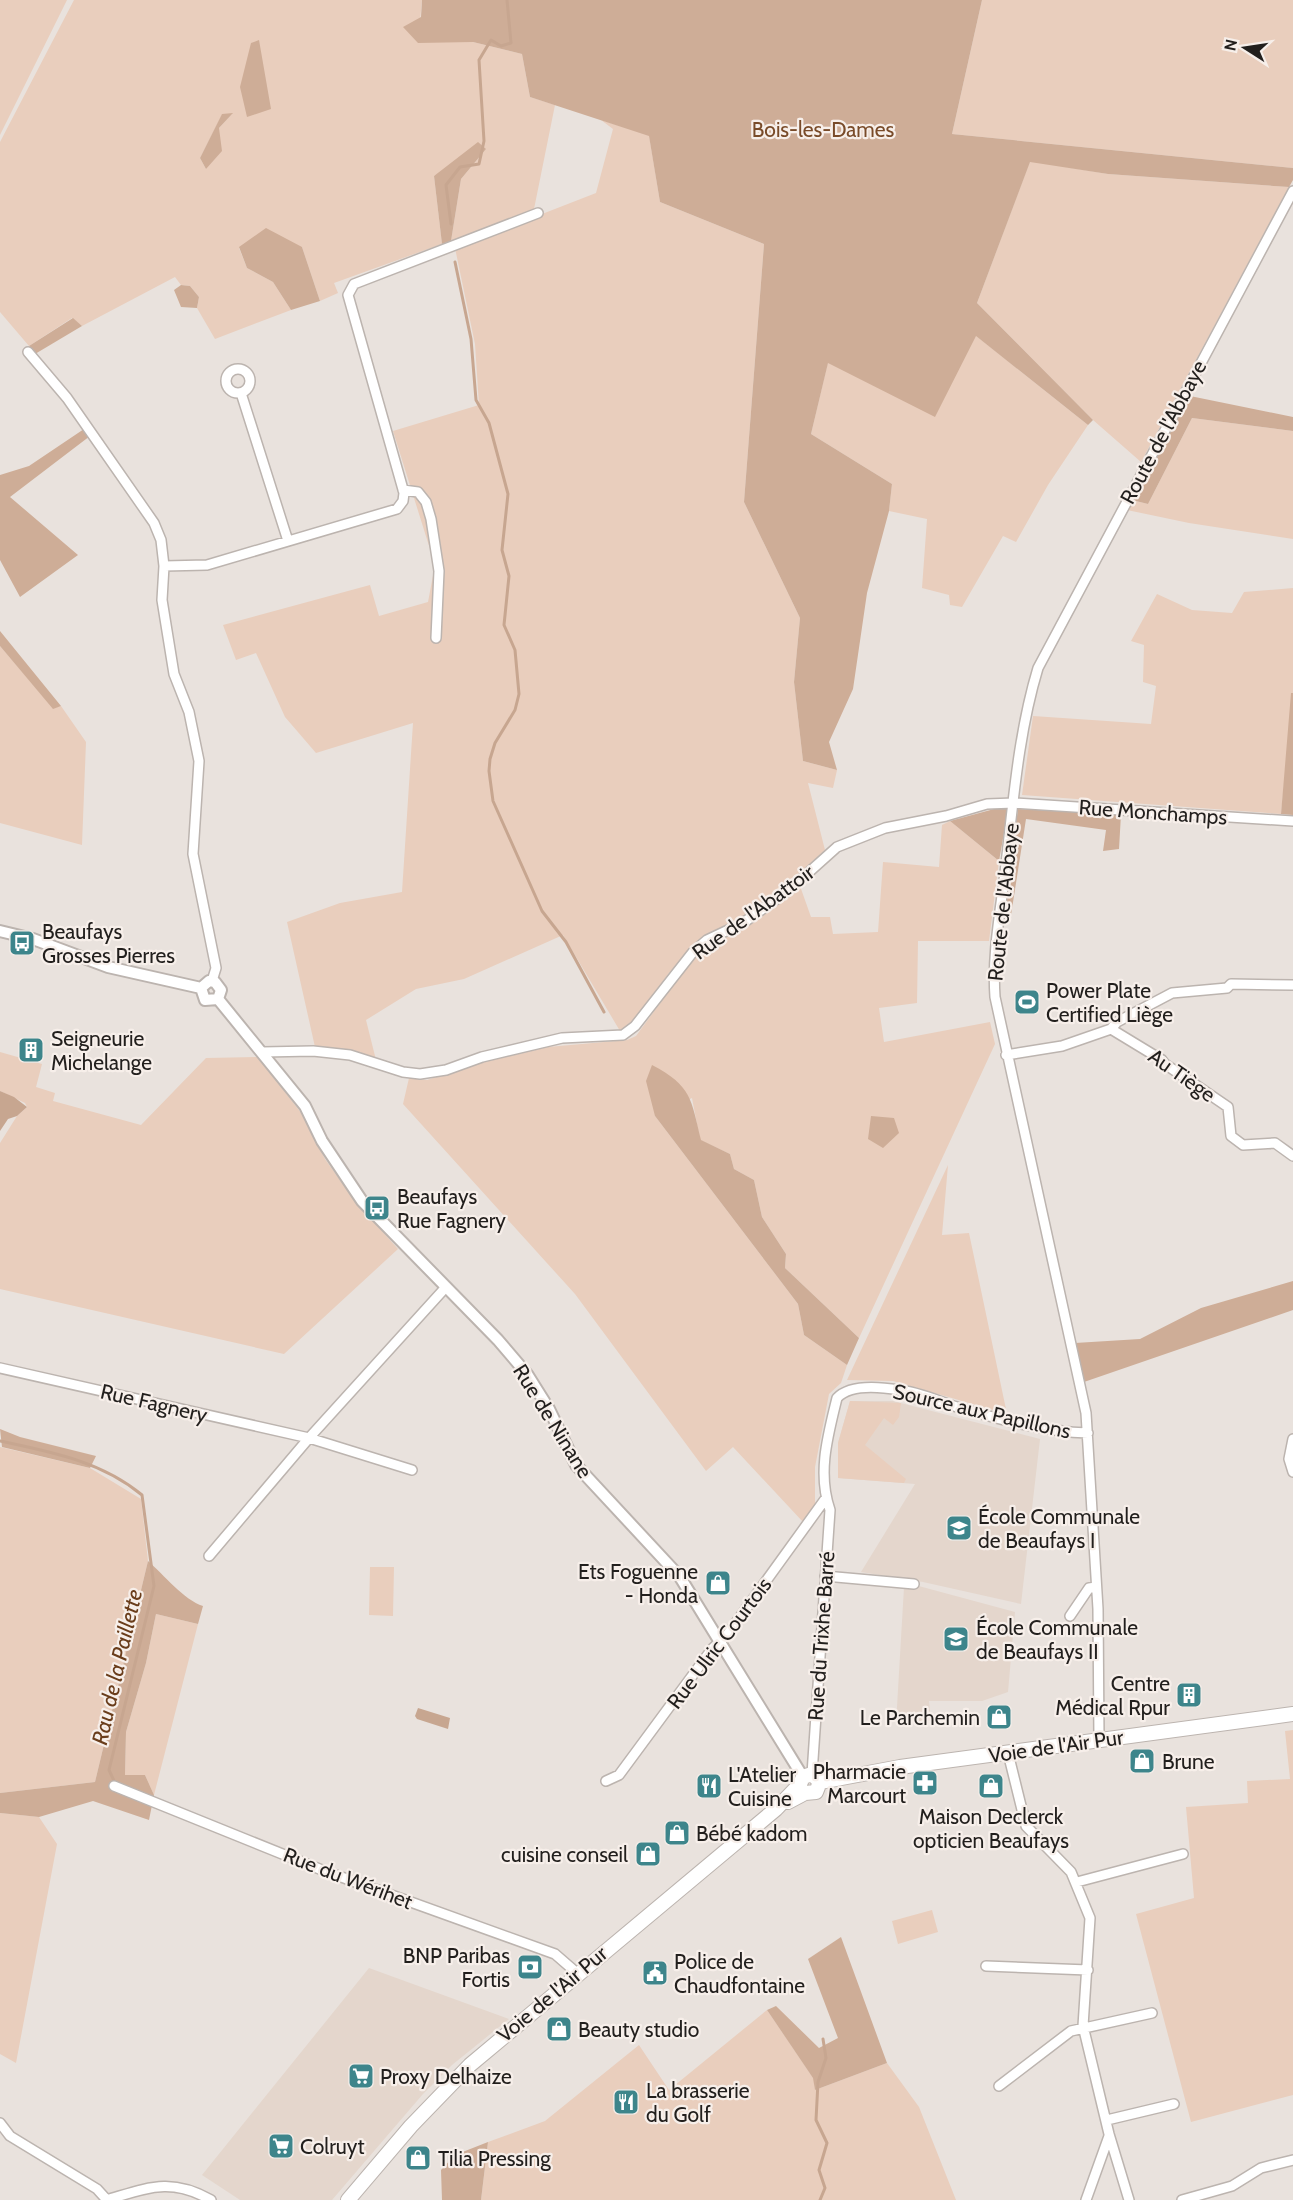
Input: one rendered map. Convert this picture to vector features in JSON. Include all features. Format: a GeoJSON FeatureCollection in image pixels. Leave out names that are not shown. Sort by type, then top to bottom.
{"type":"FeatureCollection","features":[{"type":"Feature","properties":{"kind":"main road","name":"Voie de l'Air Pur"},"geometry":{"type":"LineString","coordinates":[[348,2200],[411,2126],[470,2065],[808,1782],[900,1767],[1293,1714]]}},
{"type":"Feature","properties":{"kind":"street","name":"Route de l'Abbaye"},"geometry":{"type":"LineString","coordinates":[[1099,1740],[1096,1587],[1088,1433],[1082,1395],[1006,1055],[993,978],[1014,803],[1027,707],[1038,668],[1293,191]]}},
{"type":"Feature","properties":{"kind":"street"},"geometry":{"type":"LineString","coordinates":[[164,566],[207,565],[397,509],[403,501],[403,490],[348,295],[354,284],[538,213]]}},
{"type":"Feature","properties":{"kind":"street"},"geometry":{"type":"LineString","coordinates":[[28,352],[67,399],[154,522],[161,540],[164,566],[162,600],[174,674],[189,712],[199,761],[193,854],[216,968],[212,981]]}},
{"type":"Feature","properties":{"kind":"street"},"geometry":{"type":"LineString","coordinates":[[241,393],[288,542]]}},
{"type":"Feature","properties":{"kind":"street"},"geometry":{"type":"LineString","coordinates":[[403,490],[417,492],[426,502],[431,519],[439,571],[436,638]]}},
{"type":"Feature","properties":{"kind":"street","name":"Rue Monchamps"},"geometry":{"type":"LineString","coordinates":[[1014,803],[1293,821]]}},
{"type":"Feature","properties":{"kind":"street","name":"Rue de l'Abattoir"},"geometry":{"type":"LineString","coordinates":[[263,1052],[341,1053],[403,1072],[420,1074],[446,1070],[482,1057],[562,1038],[622,1035],[635,1026],[693,952],[707,940],[743,923],[794,886],[837,847],[885,828],[946,816],[987,804],[1014,803]]}},
{"type":"Feature","properties":{"kind":"street"},"geometry":{"type":"LineString","coordinates":[[0,931],[33,939],[108,967],[201,988]]}},
{"type":"Feature","properties":{"kind":"street"},"geometry":{"type":"LineString","coordinates":[[212,981],[218,984],[221,990],[218,999],[206,1000],[201,988],[212,981]]}},
{"type":"Feature","properties":{"kind":"street"},"geometry":{"type":"LineString","coordinates":[[1006,1055],[1062,1046],[1111,1029],[1117,1022],[1172,993],[1227,988],[1231,984],[1293,985]]}},
{"type":"Feature","properties":{"kind":"street","name":"Rue de Ninane"},"geometry":{"type":"LineString","coordinates":[[218,999],[305,1106],[322,1141],[362,1201],[498,1340],[528,1374],[549,1409],[576,1465],[680,1577],[808,1782]]}},
{"type":"Feature","properties":{"kind":"street","name":"Au Tiège"},"geometry":{"type":"LineString","coordinates":[[1111,1029],[1162,1060],[1228,1107],[1231,1136],[1243,1145],[1275,1143],[1293,1156]]}},
{"type":"Feature","properties":{"kind":"street"},"geometry":{"type":"LineString","coordinates":[[208,1556],[309,1438],[446,1287]]}},
{"type":"Feature","properties":{"kind":"street","name":"Rue Fagnery"},"geometry":{"type":"LineString","coordinates":[[0,1368],[309,1438],[412,1470]]}},
{"type":"Feature","properties":{"kind":"street","name":"Source aux Papillons"},"geometry":{"type":"LineString","coordinates":[[826,1498],[824,1490],[826,1446],[837,1398],[848,1390],[899,1390],[999,1417],[1070,1433],[1088,1433]]}},
{"type":"Feature","properties":{"kind":"street"},"geometry":{"type":"LineString","coordinates":[[1293,1439],[1289,1459],[1293,1472]]}},
{"type":"Feature","properties":{"kind":"street","name":"Rue Ulric Courtois"},"geometry":{"type":"LineString","coordinates":[[606,1782],[619,1775],[712,1649],[722,1642],[826,1498]]}},
{"type":"Feature","properties":{"kind":"street","name":"Rue du Trixhe Barré"},"geometry":{"type":"LineString","coordinates":[[808,1782],[830,1510],[826,1498]]}},
{"type":"Feature","properties":{"kind":"street"},"geometry":{"type":"LineString","coordinates":[[825,1576],[914,1584]]}},
{"type":"Feature","properties":{"kind":"street"},"geometry":{"type":"LineString","coordinates":[[1070,1616],[1089,1588],[1096,1587]]}},
{"type":"Feature","properties":{"kind":"street"},"geometry":{"type":"LineString","coordinates":[[1008,1752],[1026,1826],[1071,1872],[1090,1918],[1083,2026],[1109,2134],[1129,2200]]}},
{"type":"Feature","properties":{"kind":"street","name":"Rue du Wérihet"},"geometry":{"type":"LineString","coordinates":[[114,1786],[322,1870],[555,1953],[578,1974]]}},
{"type":"Feature","properties":{"kind":"street"},"geometry":{"type":"LineString","coordinates":[[1077,1882],[1183,1854]]}},
{"type":"Feature","properties":{"kind":"street"},"geometry":{"type":"LineString","coordinates":[[986,1966],[1088,1970]]}},
{"type":"Feature","properties":{"kind":"street"},"geometry":{"type":"LineString","coordinates":[[999,2086],[1071,2031],[1083,2026],[1152,2013]]}},
{"type":"Feature","properties":{"kind":"street"},"geometry":{"type":"LineString","coordinates":[[1107,2120],[1174,2104]]}},
{"type":"Feature","properties":{"kind":"street"},"geometry":{"type":"LineString","coordinates":[[0,2123],[10,2136],[97,2189],[107,2200],[164,2185],[179,2186],[210,2200]]}},
{"type":"Feature","properties":{"kind":"street"},"geometry":{"type":"LineString","coordinates":[[1086,2200],[1109,2134]]}},
{"type":"Feature","properties":{"kind":"street"},"geometry":{"type":"LineString","coordinates":[[1182,2200],[1232,2186],[1262,2168],[1293,2160]]}},
{"type":"Feature","properties":{"kind":"shaded area"},"geometry":{"type":"Polygon","coordinates":[[[0,0],[67,0],[0,135],[0,0]]]}},
{"type":"Feature","properties":{"kind":"shaded area"},"geometry":{"type":"Polygon","coordinates":[[[74,0],[422,0],[418,42],[473,42],[522,54],[530,97],[555,105],[534,209],[451,241],[461,179],[486,149],[434,176],[442,244],[334,283],[338,293],[320,301],[302,247],[247,243],[239,248],[247,268],[273,282],[291,310],[215,339],[197,308],[199,297],[190,286],[181,285],[175,277],[82,326],[72,318],[29,346],[0,312],[0,142],[74,0]],[[232,114],[222,115],[200,158],[206,169],[219,128],[232,114]]]}},
{"type":"Feature","properties":{"kind":"shaded area"},"geometry":{"type":"Polygon","coordinates":[[[982,0],[1293,0],[1293,168],[952,134],[982,0]]]}},
{"type":"Feature","properties":{"kind":"shaded area"},"geometry":{"type":"Polygon","coordinates":[[[601,120],[649,135],[660,202],[764,244],[744,502],[800,618],[794,682],[803,761],[837,770],[833,788],[808,783],[825,850],[789,883],[733,924],[700,941],[669,973],[632,1024],[620,1031],[563,935],[464,979],[416,989],[366,1020],[376,1060],[315,1047],[287,922],[340,903],[402,892],[413,723],[316,753],[285,717],[256,653],[236,660],[223,625],[370,585],[379,616],[428,602],[435,565],[393,431],[479,405],[475,344],[455,248],[596,193],[613,129],[601,120]]]}},
{"type":"Feature","properties":{"kind":"shaded area"},"geometry":{"type":"Polygon","coordinates":[[[1030,161],[1108,174],[1289,187],[1141,462],[1093,420],[977,303],[1030,161]]]}},
{"type":"Feature","properties":{"kind":"shaded area"},"geometry":{"type":"Polygon","coordinates":[[[975,335],[1088,425],[1048,485],[1016,542],[1003,536],[962,607],[950,605],[949,595],[922,588],[927,519],[889,511],[892,484],[811,434],[828,362],[935,416],[975,335]]]}},
{"type":"Feature","properties":{"kind":"shaded area"},"geometry":{"type":"Polygon","coordinates":[[[1192,418],[1293,431],[1293,539],[1189,523],[1127,510],[1132,500],[1148,504],[1192,418]]]}},
{"type":"Feature","properties":{"kind":"shaded area"},"geometry":{"type":"Polygon","coordinates":[[[1293,588],[1293,693],[1281,814],[1022,795],[1033,716],[1151,724],[1156,686],[1143,682],[1144,645],[1131,641],[1157,594],[1192,610],[1232,613],[1244,592],[1293,588]]]}},
{"type":"Feature","properties":{"kind":"shaded area"},"geometry":{"type":"Polygon","coordinates":[[[0,646],[53,708],[61,706],[86,742],[82,845],[0,823],[0,646]]]}},
{"type":"Feature","properties":{"kind":"shaded area"},"geometry":{"type":"Polygon","coordinates":[[[950,821],[999,861],[989,941],[918,941],[917,1003],[879,1008],[884,1042],[990,1022],[995,1044],[859,1338],[785,1268],[786,1254],[762,1217],[754,1180],[734,1169],[730,1154],[700,1140],[692,1098],[655,1116],[798,1304],[804,1335],[847,1365],[841,1383],[829,1394],[815,1467],[815,1505],[803,1522],[733,1447],[706,1471],[575,1294],[403,1104],[409,1078],[427,1080],[480,1063],[548,1047],[627,1040],[636,1036],[698,951],[743,927],[800,886],[811,917],[830,917],[833,934],[878,932],[883,862],[939,867],[942,825],[950,821]]]}},
{"type":"Feature","properties":{"kind":"shaded area"},"geometry":{"type":"Polygon","coordinates":[[[0,1052],[42,1064],[36,1087],[55,1093],[53,1101],[141,1125],[206,1058],[258,1057],[302,1114],[325,1159],[355,1201],[398,1249],[284,1354],[0,1289],[0,1143],[17,1116],[27,1107],[25,1103],[0,1091],[0,1052]]]}},
{"type":"Feature","properties":{"kind":"shaded area"},"geometry":{"type":"Polygon","coordinates":[[[0,1091],[14,1097],[27,1107],[17,1116],[8,1119],[0,1131],[0,1091]]]}},
{"type":"Feature","properties":{"kind":"shaded area"},"geometry":{"type":"Polygon","coordinates":[[[948,1165],[942,1235],[969,1233],[1007,1414],[893,1381],[847,1380],[948,1165]]]}},
{"type":"Feature","properties":{"kind":"shaded area","name":"École Communale de Beaufays I"},"geometry":{"type":"Polygon","coordinates":[[[850,1401],[893,1401],[1040,1439],[1021,1604],[923,1582],[861,1572],[915,1484],[838,1478],[838,1443],[850,1401]]]}},
{"type":"Feature","properties":{"kind":"shaded area"},"geometry":{"type":"Polygon","coordinates":[[[850,1401],[901,1403],[899,1417],[893,1425],[884,1418],[865,1445],[906,1479],[904,1483],[838,1478],[838,1443],[850,1401]]]}},
{"type":"Feature","properties":{"kind":"shaded area"},"geometry":{"type":"Polygon","coordinates":[[[0,1447],[90,1468],[141,1499],[148,1561],[95,1782],[0,1793],[0,1447]]]}},
{"type":"Feature","properties":{"kind":"shaded area"},"geometry":{"type":"Polygon","coordinates":[[[370,1567],[394,1567],[393,1616],[369,1615],[370,1567]]]}},
{"type":"Feature","properties":{"kind":"shaded area","name":"École Communale de Beaufays II"},"geometry":{"type":"Polygon","coordinates":[[[915,1585],[1015,1612],[1008,1692],[982,1701],[929,1701],[931,1721],[896,1724],[904,1587],[915,1585]]]}},
{"type":"Feature","properties":{"kind":"shaded area"},"geometry":{"type":"Polygon","coordinates":[[[156,1614],[198,1624],[154,1795],[145,1775],[125,1775],[126,1732],[146,1663],[156,1614]]]}},
{"type":"Feature","properties":{"kind":"shaded area"},"geometry":{"type":"Polygon","coordinates":[[[418,1708],[450,1718],[448,1729],[417,1719],[415,1716],[418,1708]]]}},
{"type":"Feature","properties":{"kind":"shaded area"},"geometry":{"type":"Polygon","coordinates":[[[1293,1730],[1293,2095],[1191,2122],[1136,1914],[1194,1898],[1186,1807],[1248,1803],[1247,1781],[1290,1779],[1285,1731],[1293,1730]]]}},
{"type":"Feature","properties":{"kind":"shaded area"},"geometry":{"type":"Polygon","coordinates":[[[0,1813],[39,1817],[57,1844],[16,2063],[0,2054],[0,1813]]]}},
{"type":"Feature","properties":{"kind":"shaded area"},"geometry":{"type":"Polygon","coordinates":[[[932,1910],[938,1932],[898,1944],[892,1921],[932,1910]]]}},
{"type":"Feature","properties":{"kind":"shaded area"},"geometry":{"type":"Polygon","coordinates":[[[369,1968],[509,2019],[452,2065],[423,2094],[332,2200],[240,2200],[202,2175],[369,1968]]]}},
{"type":"Feature","properties":{"kind":"shaded area"},"geometry":{"type":"Polygon","coordinates":[[[767,2010],[814,2079],[815,2090],[887,2063],[919,2107],[956,2200],[481,2200],[488,2142],[545,2121],[639,2045],[669,2090],[767,2010]]]}},
{"type":"Feature","properties":{"kind":"green space","name":"Bois-les-Dames"},"geometry":{"type":"Polygon","coordinates":[[[422,0],[982,0],[952,134],[1293,168],[1293,180],[1289,187],[1108,174],[1030,162],[977,303],[1093,420],[1088,425],[976,336],[935,417],[828,363],[811,434],[892,484],[889,511],[867,593],[853,689],[829,742],[837,770],[803,761],[794,682],[800,618],[744,502],[764,244],[660,202],[649,136],[530,97],[522,54],[473,42],[418,43],[403,27],[421,17],[422,0]]]}},
{"type":"Feature","properties":{"kind":"green space"},"geometry":{"type":"Polygon","coordinates":[[[259,40],[271,109],[247,117],[240,87],[251,43],[259,40]]]}},
{"type":"Feature","properties":{"kind":"green space"},"geometry":{"type":"Polygon","coordinates":[[[233,113],[219,128],[222,151],[206,169],[200,158],[222,114],[233,113]]]}},
{"type":"Feature","properties":{"kind":"green space"},"geometry":{"type":"Polygon","coordinates":[[[478,142],[486,149],[461,179],[451,241],[442,244],[434,176],[478,142]]]}},
{"type":"Feature","properties":{"kind":"green space"},"geometry":{"type":"Polygon","coordinates":[[[266,228],[302,247],[320,301],[291,310],[273,282],[247,268],[239,247],[266,228]]]}},
{"type":"Feature","properties":{"kind":"green space"},"geometry":{"type":"Polygon","coordinates":[[[181,285],[190,286],[199,297],[197,308],[181,307],[174,290],[181,285]]]}},
{"type":"Feature","properties":{"kind":"green space"},"geometry":{"type":"Polygon","coordinates":[[[73,318],[82,326],[35,354],[29,346],[73,318]]]}},
{"type":"Feature","properties":{"kind":"green space"},"geometry":{"type":"Polygon","coordinates":[[[1190,396],[1293,417],[1293,431],[1192,418],[1148,504],[1132,500],[1190,396]]]}},
{"type":"Feature","properties":{"kind":"green space"},"geometry":{"type":"Polygon","coordinates":[[[84,429],[90,436],[10,497],[78,555],[20,597],[0,560],[0,475],[29,466],[84,429]]]}},
{"type":"Feature","properties":{"kind":"green space"},"geometry":{"type":"Polygon","coordinates":[[[0,631],[61,706],[53,709],[0,646],[0,631]]]}},
{"type":"Feature","properties":{"kind":"green space"},"geometry":{"type":"Polygon","coordinates":[[[1291,693],[1293,693],[1293,815],[1281,814],[1291,693]]]}},
{"type":"Feature","properties":{"kind":"green space"},"geometry":{"type":"Polygon","coordinates":[[[1009,805],[999,861],[950,821],[1009,805]]]}},
{"type":"Feature","properties":{"kind":"green space"},"geometry":{"type":"Polygon","coordinates":[[[1018,809],[1121,814],[1119,849],[1103,851],[1106,830],[1026,819],[1011,915],[1003,916],[1018,809]]]}},
{"type":"Feature","properties":{"kind":"green space"},"geometry":{"type":"Polygon","coordinates":[[[652,1065],[675,1080],[688,1095],[701,1140],[730,1154],[734,1169],[754,1180],[762,1217],[786,1254],[785,1268],[859,1338],[847,1365],[804,1335],[798,1304],[655,1116],[646,1081],[652,1065]]]}},
{"type":"Feature","properties":{"kind":"green space"},"geometry":{"type":"Polygon","coordinates":[[[871,1116],[894,1118],[899,1133],[883,1148],[868,1139],[871,1116]]]}},
{"type":"Feature","properties":{"kind":"green space"},"geometry":{"type":"Polygon","coordinates":[[[1293,1281],[1293,1310],[1084,1382],[1075,1343],[1140,1339],[1201,1308],[1293,1281]]]}},
{"type":"Feature","properties":{"kind":"green space"},"geometry":{"type":"Polygon","coordinates":[[[0,1429],[20,1437],[96,1456],[90,1468],[2,1447],[0,1429]]]}},
{"type":"Feature","properties":{"kind":"green space"},"geometry":{"type":"Polygon","coordinates":[[[148,1561],[181,1593],[203,1606],[198,1624],[156,1614],[146,1663],[126,1732],[125,1775],[145,1775],[154,1795],[149,1820],[93,1801],[39,1817],[0,1813],[0,1793],[95,1782],[148,1561]]]}},
{"type":"Feature","properties":{"kind":"green space"},"geometry":{"type":"Polygon","coordinates":[[[841,1937],[887,2063],[815,2090],[813,2078],[767,2010],[776,2006],[819,2048],[838,2038],[808,1959],[841,1937]]]}},
{"type":"Feature","properties":{"kind":"green space"},"geometry":{"type":"Polygon","coordinates":[[[488,2142],[481,2200],[442,2200],[441,2170],[455,2155],[488,2142]]]}},
{"type":"Feature","properties":{"kind":"waterway"},"geometry":{"type":"LineString","coordinates":[[451,224],[446,185],[460,167],[479,164],[484,141],[479,60],[491,40],[501,46],[511,43],[507,0]]}},
{"type":"Feature","properties":{"kind":"waterway"},"geometry":{"type":"LineString","coordinates":[[455,262],[471,339],[476,400],[489,423],[508,494],[502,550],[509,576],[504,625],[515,650],[519,694],[515,710],[495,743],[490,759],[489,771],[493,801],[542,911],[566,942],[604,1012]]}},
{"type":"Feature","properties":{"kind":"waterway","name":"Rau de la Paillette"},"geometry":{"type":"LineString","coordinates":[[0,1441],[75,1459],[110,1474],[142,1495],[154,1586],[109,1770],[115,1783]]}},
{"type":"Feature","properties":{"kind":"waterway"},"geometry":{"type":"LineString","coordinates":[[820,2200],[825,2188],[819,2170],[827,2143],[816,2120],[818,2082],[826,2058],[823,2039]]}},
{"type":"Feature","properties":{"kind":"place","name":"Beaufays Grosses Pierres"},"geometry":{"type":"Point","coordinates":[22,943]}},
{"type":"Feature","properties":{"kind":"place","name":"Power Plate Certified Liège"},"geometry":{"type":"Point","coordinates":[1027,1002]}},
{"type":"Feature","properties":{"kind":"place","name":"Seigneurie Michelange"},"geometry":{"type":"Point","coordinates":[31,1050]}},
{"type":"Feature","properties":{"kind":"place","name":"Beaufays Rue Fagnery"},"geometry":{"type":"Point","coordinates":[377,1208]}},
{"type":"Feature","properties":{"kind":"place","name":"École Communale de Beaufays I"},"geometry":{"type":"Point","coordinates":[959,1528]}},
{"type":"Feature","properties":{"kind":"place","name":"Ets Foguenne - Honda"},"geometry":{"type":"Point","coordinates":[718,1583]}},
{"type":"Feature","properties":{"kind":"place","name":"École Communale de Beaufays II"},"geometry":{"type":"Point","coordinates":[956,1639]}},
{"type":"Feature","properties":{"kind":"place","name":"Centre Médical Rpur"},"geometry":{"type":"Point","coordinates":[1189,1695]}},
{"type":"Feature","properties":{"kind":"place","name":"Le Parchemin"},"geometry":{"type":"Point","coordinates":[999,1717]}},
{"type":"Feature","properties":{"kind":"place","name":"Brune"},"geometry":{"type":"Point","coordinates":[1142,1761]}},
{"type":"Feature","properties":{"kind":"place","name":"Pharmacie Marcourt"},"geometry":{"type":"Point","coordinates":[925,1783]}},
{"type":"Feature","properties":{"kind":"place","name":"L'Atelier Cuisine"},"geometry":{"type":"Point","coordinates":[709,1786]}},
{"type":"Feature","properties":{"kind":"place","name":"Maison Declerck opticien Beaufays"},"geometry":{"type":"Point","coordinates":[991,1786]}},
{"type":"Feature","properties":{"kind":"place","name":"Bébé kadom"},"geometry":{"type":"Point","coordinates":[677,1833]}},
{"type":"Feature","properties":{"kind":"place","name":"cuisine conseil"},"geometry":{"type":"Point","coordinates":[648,1854]}},
{"type":"Feature","properties":{"kind":"place","name":"BNP Paribas Fortis"},"geometry":{"type":"Point","coordinates":[530,1967]}},
{"type":"Feature","properties":{"kind":"place","name":"Police de Chaudfontaine"},"geometry":{"type":"Point","coordinates":[655,1973]}},
{"type":"Feature","properties":{"kind":"place","name":"Beauty studio"},"geometry":{"type":"Point","coordinates":[559,2029]}},
{"type":"Feature","properties":{"kind":"place","name":"Proxy Delhaize"},"geometry":{"type":"Point","coordinates":[361,2076]}},
{"type":"Feature","properties":{"kind":"place","name":"La brasserie du Golf"},"geometry":{"type":"Point","coordinates":[626,2102]}},
{"type":"Feature","properties":{"kind":"place","name":"Colruyt"},"geometry":{"type":"Point","coordinates":[281,2146]}},
{"type":"Feature","properties":{"kind":"place","name":"Tilia Pressing"},"geometry":{"type":"Point","coordinates":[418,2158]}}]}
